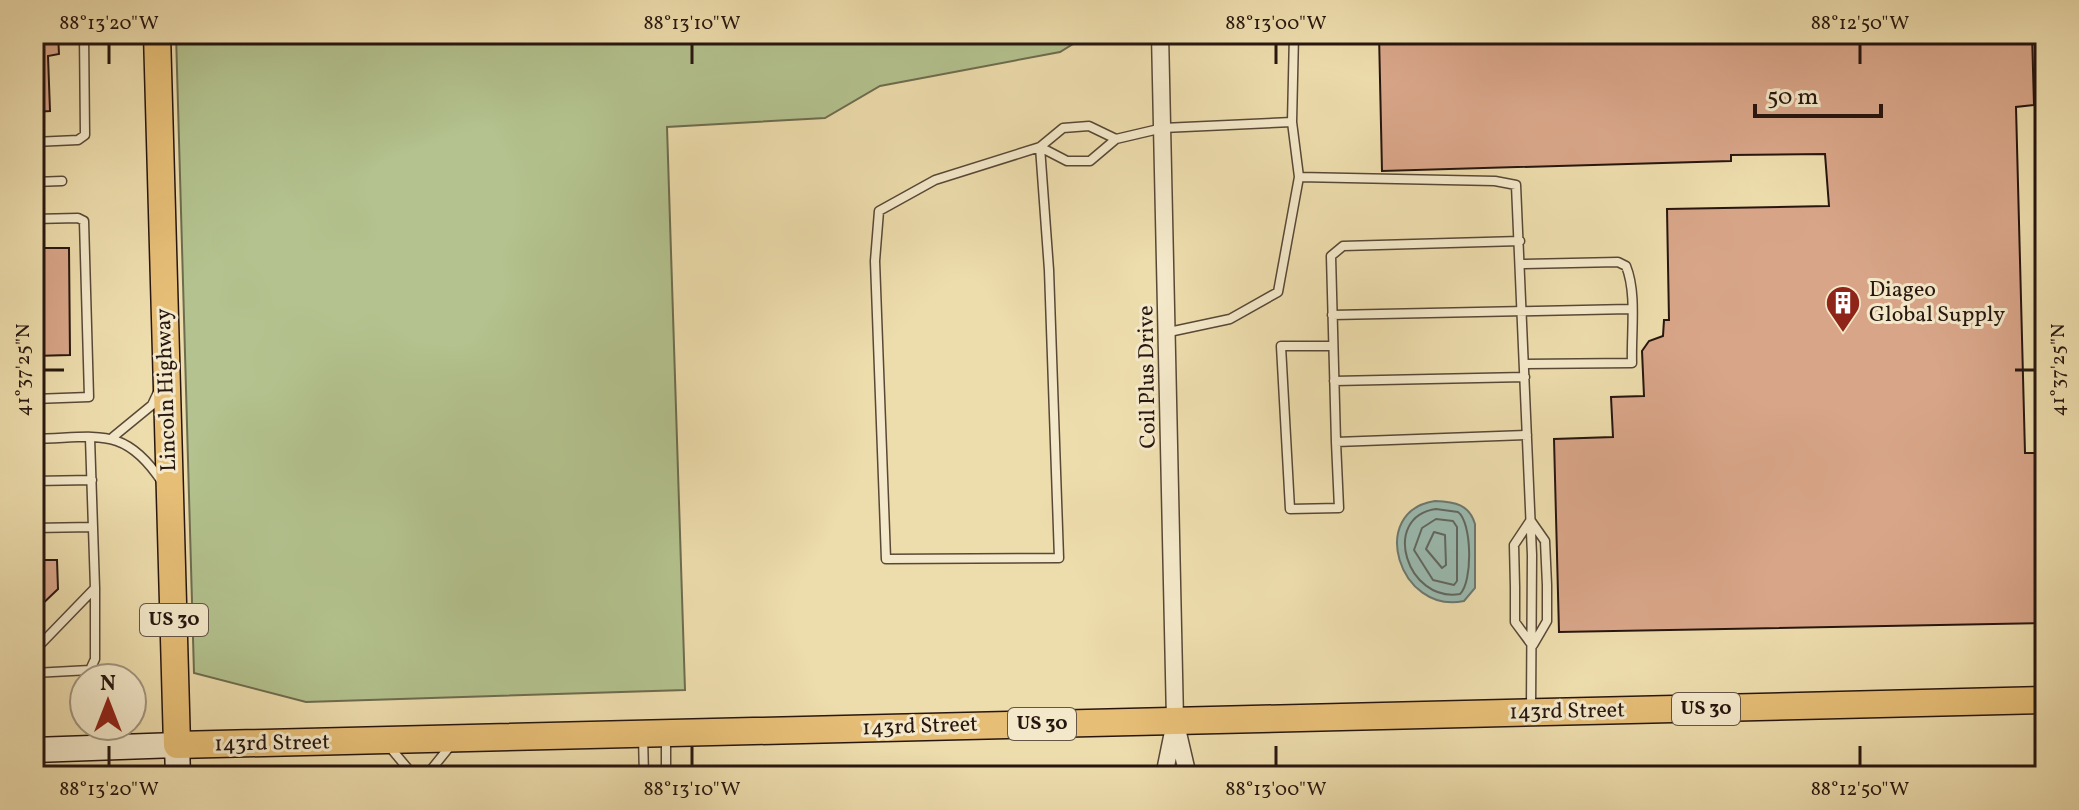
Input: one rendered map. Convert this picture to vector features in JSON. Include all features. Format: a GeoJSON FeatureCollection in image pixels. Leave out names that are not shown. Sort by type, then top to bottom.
{"type":"FeatureCollection","features":[{"type":"Feature","properties":{"kind":"main road","name":"Lincoln Highway"},"geometry":{"type":"LineString","coordinates":[[157,34],[177,745]]}},
{"type":"Feature","properties":{"kind":"main road","name":"143rd Street"},"geometry":{"type":"LineString","coordinates":[[177,745],[2045,700]]}},
{"type":"Feature","properties":{"kind":"street","name":"Coil Plus Drive"},"geometry":{"type":"LineString","coordinates":[[1160,34],[1169,332],[1175,720],[1164,776]]}},
{"type":"Feature","properties":{"kind":"street","name":"Coil Plus Drive"},"geometry":{"type":"LineString","coordinates":[[1175,720],[1188,776]]}},
{"type":"Feature","properties":{"kind":"street","name":"143rd Street"},"geometry":{"type":"LineString","coordinates":[[34,750],[177,745]]}},
{"type":"Feature","properties":{"kind":"street"},"geometry":{"type":"LineString","coordinates":[[177,745],[178,776]]}},
{"type":"Feature","properties":{"kind":"lane"},"geometry":{"type":"LineString","coordinates":[[34,142],[78,140],[85,135],[87,59],[84,34]]}},
{"type":"Feature","properties":{"kind":"lane"},"geometry":{"type":"LineString","coordinates":[[1169,332],[1230,319],[1278,292],[1299,177],[1292,122],[1294,34]]}},
{"type":"Feature","properties":{"kind":"lane"},"geometry":{"type":"LineString","coordinates":[[1040,147],[1067,161],[1090,161],[1116,139],[1163,128],[1292,122]]}},
{"type":"Feature","properties":{"kind":"lane"},"geometry":{"type":"LineString","coordinates":[[1040,147],[1049,270],[1059,558],[886,559],[875,261],[879,211],[935,180],[1040,147],[1063,128],[1089,126],[1116,139]]}},
{"type":"Feature","properties":{"kind":"lane"},"geometry":{"type":"LineString","coordinates":[[1299,177],[1495,181],[1516,185],[1531,521],[1531,713]]}},
{"type":"Feature","properties":{"kind":"lane"},"geometry":{"type":"LineString","coordinates":[[34,182],[62,181]]}},
{"type":"Feature","properties":{"kind":"lane"},"geometry":{"type":"LineString","coordinates":[[34,219],[78,218],[84,221],[89,397],[34,399]]}},
{"type":"Feature","properties":{"kind":"lane"},"geometry":{"type":"LineString","coordinates":[[1333,346],[1281,346],[1290,509],[1339,508],[1331,256],[1339,247],[1520,241]]}},
{"type":"Feature","properties":{"kind":"lane"},"geometry":{"type":"LineString","coordinates":[[1521,264],[1618,262],[1626,266],[1629,274],[1632,363],[1525,364]]}},
{"type":"Feature","properties":{"kind":"lane"},"geometry":{"type":"LineString","coordinates":[[1332,315],[1630,309]]}},
{"type":"Feature","properties":{"kind":"lane"},"geometry":{"type":"LineString","coordinates":[[34,439],[113,437],[152,405],[167,375]]}},
{"type":"Feature","properties":{"kind":"lane"},"geometry":{"type":"LineString","coordinates":[[1334,381],[1525,377]]}},
{"type":"Feature","properties":{"kind":"lane"},"geometry":{"type":"LineString","coordinates":[[1336,442],[1527,435]]}},
{"type":"Feature","properties":{"kind":"lane"},"geometry":{"type":"LineString","coordinates":[[113,437],[149,463],[170,494]]}},
{"type":"Feature","properties":{"kind":"lane"},"geometry":{"type":"LineString","coordinates":[[34,673],[90,670],[95,659],[90,438]]}},
{"type":"Feature","properties":{"kind":"lane"},"geometry":{"type":"LineString","coordinates":[[34,481],[92,480]]}},
{"type":"Feature","properties":{"kind":"lane"},"geometry":{"type":"LineString","coordinates":[[1531,521],[1545,541],[1547,621],[1533,646]]}},
{"type":"Feature","properties":{"kind":"lane"},"geometry":{"type":"LineString","coordinates":[[1531,521],[1514,545],[1515,622],[1533,646]]}},
{"type":"Feature","properties":{"kind":"lane"},"geometry":{"type":"LineString","coordinates":[[34,528],[93,527]]}},
{"type":"Feature","properties":{"kind":"lane"},"geometry":{"type":"LineString","coordinates":[[34,651],[95,588]]}},
{"type":"Feature","properties":{"kind":"lane"},"geometry":{"type":"LineString","coordinates":[[644,776],[654,735]]}},
{"type":"Feature","properties":{"kind":"lane"},"geometry":{"type":"LineString","coordinates":[[654,735],[666,776]]}},
{"type":"Feature","properties":{"kind":"lane"},"geometry":{"type":"LineString","coordinates":[[426,776],[455,740]]}},
{"type":"Feature","properties":{"kind":"lane"},"geometry":{"type":"LineString","coordinates":[[385,741],[414,776]]}},
{"type":"Feature","properties":{"kind":"green space"},"geometry":{"type":"Polygon","coordinates":[[[176,34],[1089,34],[1060,52],[880,86],[825,118],[667,127],[685,690],[306,702],[194,673],[176,34]]]}},
{"type":"Feature","properties":{"kind":"water"},"geometry":{"type":"Polygon","coordinates":[[[1435,501],[1460,505],[1469,512],[1475,524],[1475,588],[1464,601],[1441,601],[1422,593],[1408,578],[1400,560],[1397,541],[1402,523],[1414,509],[1435,501]]]}},
{"type":"Feature","properties":{"kind":"building"},"geometry":{"type":"Polygon","coordinates":[[[34,34],[58,34],[59,54],[48,56],[50,111],[34,112],[34,34]]]}},
{"type":"Feature","properties":{"kind":"building","name":"Diageo Global Supply"},"geometry":{"type":"Polygon","coordinates":[[[1379,34],[2032,34],[2034,105],[2016,107],[2025,453],[2045,453],[2045,623],[1559,632],[1554,439],[1613,437],[1611,397],[1644,396],[1642,351],[1649,341],[1663,336],[1664,320],[1669,320],[1667,209],[1829,206],[1825,154],[1731,155],[1731,161],[1382,171],[1379,34]]]}},
{"type":"Feature","properties":{"kind":"building"},"geometry":{"type":"Polygon","coordinates":[[[38,248],[69,248],[70,355],[34,356],[34,256],[39,256],[38,248]]]}},
{"type":"Feature","properties":{"kind":"building"},"geometry":{"type":"Polygon","coordinates":[[[34,560],[57,560],[58,589],[34,612],[34,560]]]}},
{"type":"Feature","properties":{"kind":"place","name":"Diageo Global Supply"},"geometry":{"type":"Point","coordinates":[1843,334]}}]}
